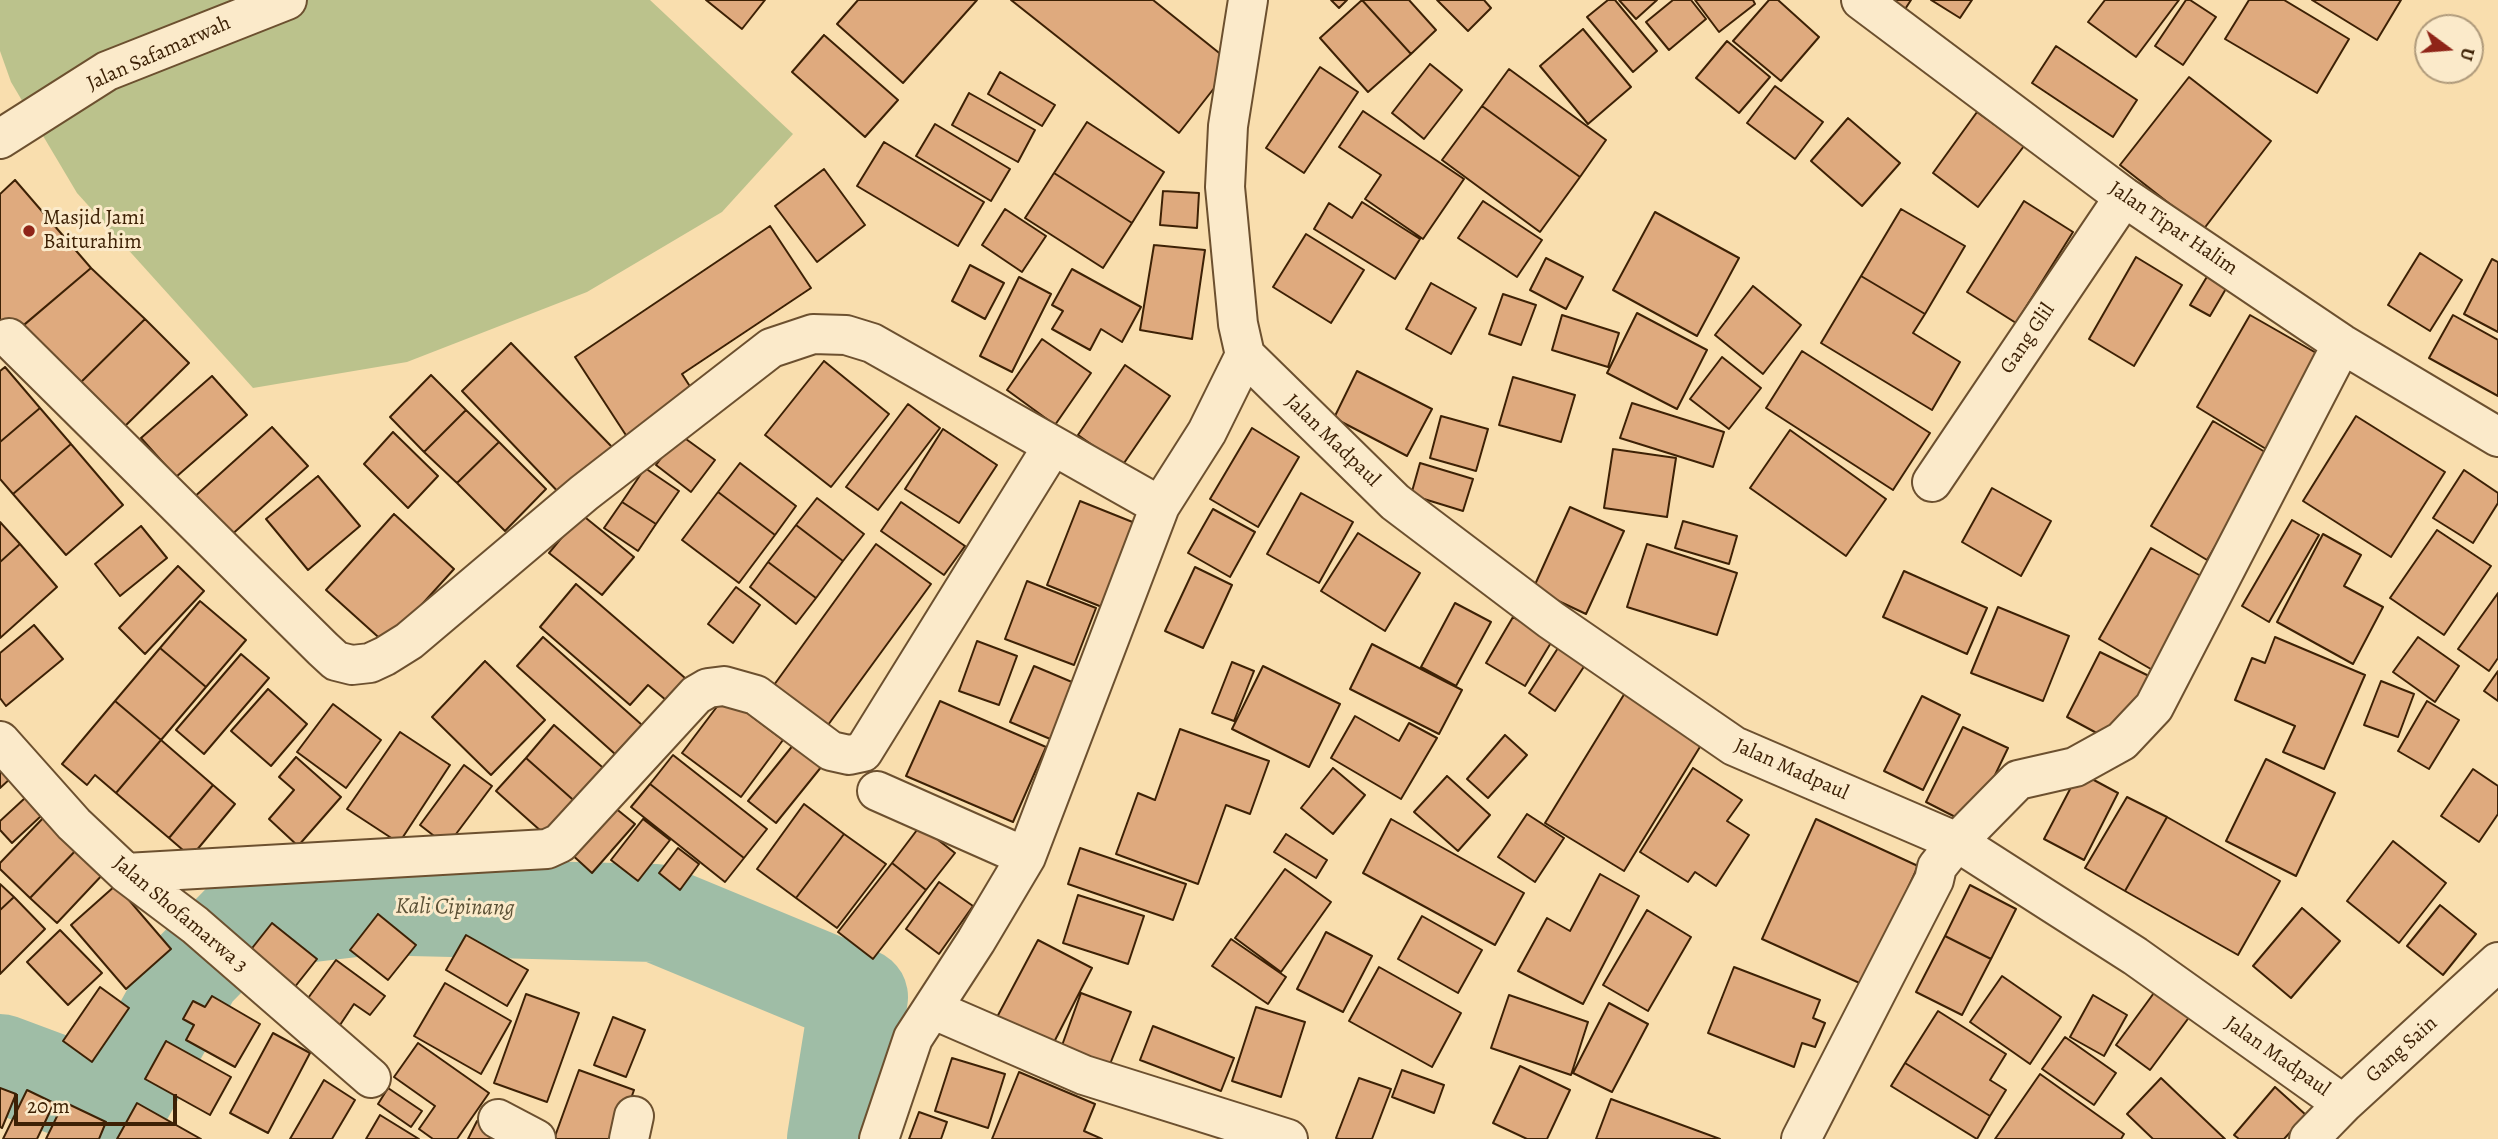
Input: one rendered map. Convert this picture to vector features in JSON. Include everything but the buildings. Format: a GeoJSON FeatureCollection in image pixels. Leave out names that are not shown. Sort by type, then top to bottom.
{"type":"FeatureCollection","features":[{"type":"Feature","properties":{"kind":"street","name":"Jalan Safamarwah"},"geometry":{"type":"LineString","coordinates":[[0,139],[107,71],[287,0]]}},
{"type":"Feature","properties":{"kind":"street"},"geometry":{"type":"LineString","coordinates":[[879,1139],[913,1038],[1026,857],[1160,506],[1207,432],[1245,355],[1237,324],[1225,187],[1228,125],[1248,0]]}},
{"type":"Feature","properties":{"kind":"street","name":"Jalan Tipar Halim"},"geometry":{"type":"LineString","coordinates":[[1861,0],[2124,197],[2342,344],[2498,437]]}},
{"type":"Feature","properties":{"kind":"street","name":"Gang Glil"},"geometry":{"type":"LineString","coordinates":[[1932,482],[2124,197]]}},
{"type":"Feature","properties":{"kind":"street"},"geometry":{"type":"LineString","coordinates":[[9,338],[323,649],[336,661],[352,665],[370,663],[409,641],[584,493],[771,348],[813,334],[846,335],[872,343],[1160,506]]}},
{"type":"Feature","properties":{"kind":"street"},"geometry":{"type":"LineString","coordinates":[[1801,1139],[1934,880],[1937,867],[1957,842],[2018,780],[2075,767],[2122,741],[2154,707],[2342,344]]}},
{"type":"Feature","properties":{"kind":"street","name":"Jalan Madpaul"},"geometry":{"type":"LineString","coordinates":[[1245,355],[1395,502],[1551,620],[1723,739],[1746,752],[1957,842],[2135,956],[2343,1104]]}},
{"type":"Feature","properties":{"kind":"street"},"geometry":{"type":"LineString","coordinates":[[126,873],[547,849],[560,843],[696,695],[708,688],[724,686],[756,695],[831,751],[849,755],[863,752],[1052,447]]}},
{"type":"Feature","properties":{"kind":"street","name":"Jalan Shofamarwa 3"},"geometry":{"type":"LineString","coordinates":[[0,741],[74,824],[126,873],[195,925],[371,1078]]}},
{"type":"Feature","properties":{"kind":"street"},"geometry":{"type":"LineString","coordinates":[[877,791],[1026,857]]}},
{"type":"Feature","properties":{"kind":"street","name":"Gang Sain"},"geometry":{"type":"LineString","coordinates":[[2309,1139],[2343,1104],[2498,962]]}},
{"type":"Feature","properties":{"kind":"street"},"geometry":{"type":"LineString","coordinates":[[932,1009],[1084,1075],[1288,1139]]}},
{"type":"Feature","properties":{"kind":"street"},"geometry":{"type":"LineString","coordinates":[[498,1119],[536,1139]]}},
{"type":"Feature","properties":{"kind":"green space"},"geometry":{"type":"Polygon","coordinates":[[[0,0],[650,0],[793,134],[722,212],[587,292],[407,362],[253,388],[77,193],[11,82],[0,51],[0,0]]]}},
{"type":"Feature","properties":{"kind":"waterway","name":"Kali Cipinang"},"geometry":{"type":"LineString","coordinates":[[0,1063],[118,1107],[193,972],[243,921],[371,906],[656,913],[859,997],[836,1139]]}},
{"type":"Feature","properties":{"kind":"place","name":"Masjid Jami Baiturahim"},"geometry":{"type":"Point","coordinates":[29,231]}}]}
